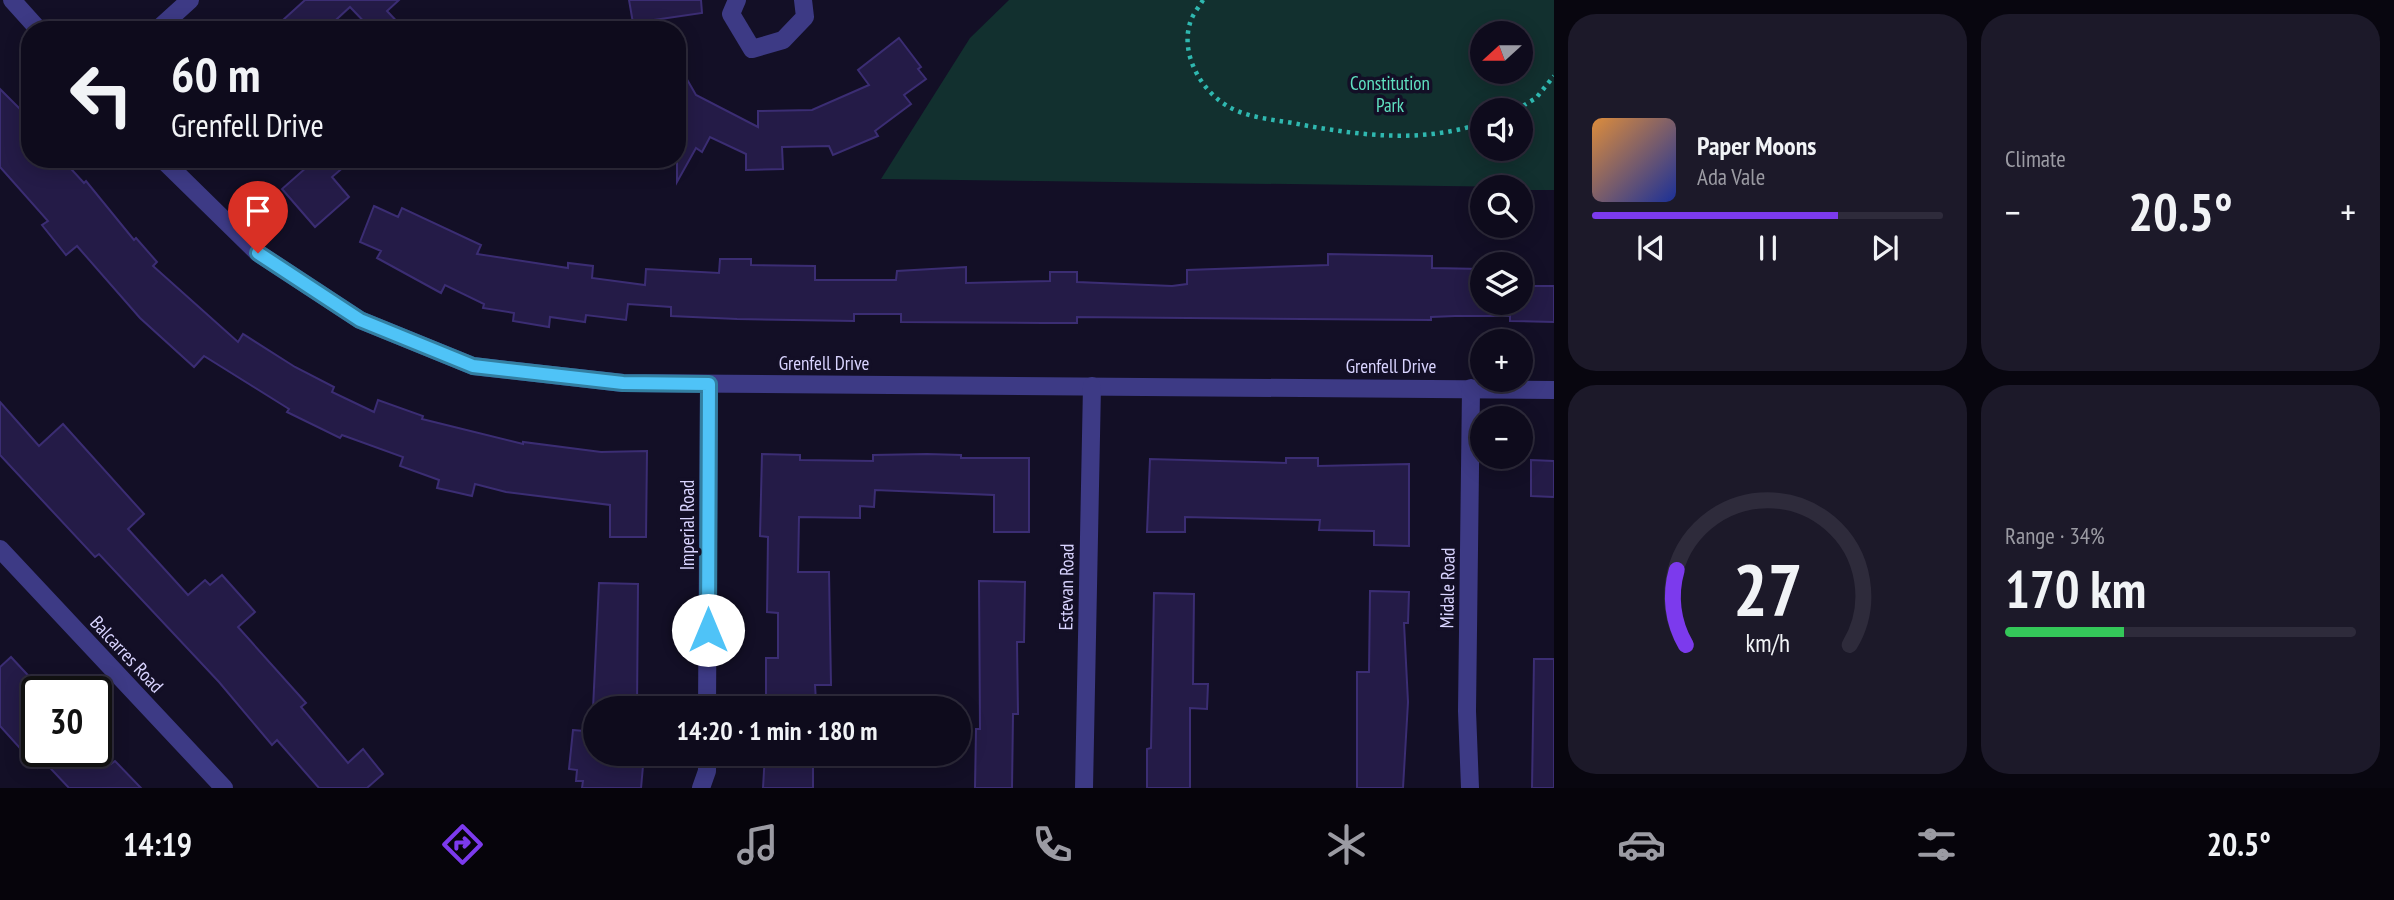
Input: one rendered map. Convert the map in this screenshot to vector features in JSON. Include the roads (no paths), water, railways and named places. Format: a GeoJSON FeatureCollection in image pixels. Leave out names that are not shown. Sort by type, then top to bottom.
{"type":"FeatureCollection","features":[{"type":"Feature","properties":{"kind":"street"},"geometry":{"type":"LineString","coordinates":[[12,0],[31,21]]}},
{"type":"Feature","properties":{"kind":"street"},"geometry":{"type":"LineString","coordinates":[[167,21],[190,0]]}},
{"type":"Feature","properties":{"kind":"street"},"geometry":{"type":"LineString","coordinates":[[737,0],[731,14],[751,49],[783,40],[805,17],[803,0]]}},
{"type":"Feature","properties":{"kind":"street","name":"Grenfell Drive"},"geometry":{"type":"LineString","coordinates":[[171,168],[258,253],[360,320],[473,366],[623,383],[1470,388]]}},
{"type":"Feature","properties":{"kind":"street","name":"Imperial Road"},"geometry":{"type":"LineString","coordinates":[[707,696],[709,384]]}},
{"type":"Feature","properties":{"kind":"street","name":"Estevan Road"},"geometry":{"type":"LineString","coordinates":[[1084,788],[1092,386]]}},
{"type":"Feature","properties":{"kind":"street","name":"Grenfell Drive"},"geometry":{"type":"LineString","coordinates":[[1533,389],[1554,390]]}},
{"type":"Feature","properties":{"kind":"street","name":"Midale Road"},"geometry":{"type":"LineString","coordinates":[[1470,788],[1467,711],[1471,392]]}},
{"type":"Feature","properties":{"kind":"street","name":"Balcarres Road"},"geometry":{"type":"LineString","coordinates":[[0,549],[224,788]]}},
{"type":"Feature","properties":{"kind":"street"},"geometry":{"type":"LineString","coordinates":[[701,788],[706,766]]}},
{"type":"Feature","properties":{"kind":"park label","name":"Constitution Park"},"geometry":{"type":"Point","coordinates":[1390,94]}}]}
